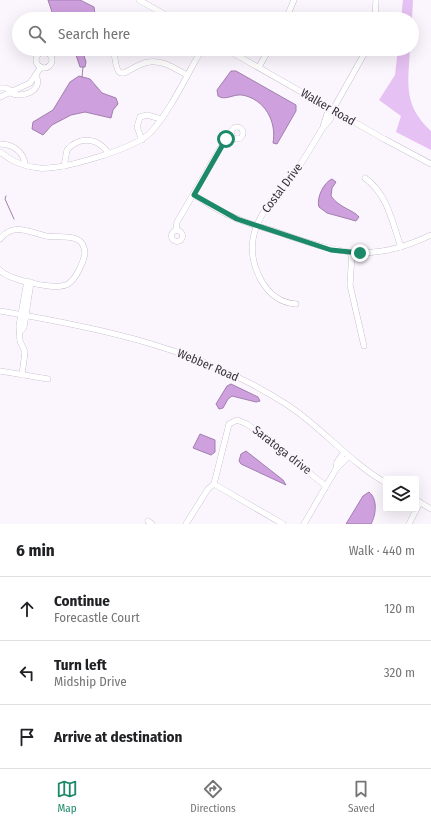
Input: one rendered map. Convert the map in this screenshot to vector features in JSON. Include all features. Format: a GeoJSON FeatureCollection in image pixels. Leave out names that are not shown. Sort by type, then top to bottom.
{"type":"FeatureCollection","features":[{"type":"Feature","properties":{"kind":"street"},"geometry":{"type":"LineString","coordinates":[[139,0],[160,12]]}},
{"type":"Feature","properties":{"kind":"street"},"geometry":{"type":"LineString","coordinates":[[289,12],[294,0]]}},
{"type":"Feature","properties":{"kind":"street"},"geometry":{"type":"LineString","coordinates":[[375,12],[376,0]]}},
{"type":"Feature","properties":{"kind":"street"},"geometry":{"type":"LineString","coordinates":[[115,56],[116,68],[120,72],[127,73],[145,63],[158,62],[170,66],[187,76]]}},
{"type":"Feature","properties":{"kind":"street"},"geometry":{"type":"LineString","coordinates":[[0,152],[25,165],[43,168],[64,166],[128,147],[150,134],[161,119],[198,56]]}},
{"type":"Feature","properties":{"kind":"street","name":"Walker Road"},"geometry":{"type":"LineString","coordinates":[[239,56],[331,112],[431,164]]}},
{"type":"Feature","properties":{"kind":"street"},"geometry":{"type":"LineString","coordinates":[[259,67],[265,56]]}},
{"type":"Feature","properties":{"kind":"street"},"geometry":{"type":"LineString","coordinates":[[331,112],[363,56]]}},
{"type":"Feature","properties":{"kind":"street"},"geometry":{"type":"LineString","coordinates":[[0,88],[6,88],[18,96],[31,92],[38,81],[36,76],[41,67]]}},
{"type":"Feature","properties":{"kind":"street"},"geometry":{"type":"LineString","coordinates":[[0,97],[10,92]]}},
{"type":"Feature","properties":{"kind":"street","name":"Costal Drive"},"geometry":{"type":"LineString","coordinates":[[296,304],[280,301],[270,292],[261,280],[254,262],[253,252],[257,225],[264,209],[298,167],[323,127],[332,118],[331,112]]}},
{"type":"Feature","properties":{"kind":"street"},"geometry":{"type":"LineString","coordinates":[[142,140],[137,126],[140,117],[147,115],[161,119]]}},
{"type":"Feature","properties":{"kind":"street"},"geometry":{"type":"LineString","coordinates":[[176,230],[178,222],[225,140],[232,136]]}},
{"type":"Feature","properties":{"kind":"street"},"geometry":{"type":"LineString","coordinates":[[64,166],[63,161],[67,150],[78,141],[88,140],[97,142],[108,154]]}},
{"type":"Feature","properties":{"kind":"street"},"geometry":{"type":"LineString","coordinates":[[0,144],[11,146],[19,152],[25,165]]}},
{"type":"Feature","properties":{"kind":"street"},"geometry":{"type":"LineString","coordinates":[[365,178],[376,187],[384,197],[401,247]]}},
{"type":"Feature","properties":{"kind":"street"},"geometry":{"type":"LineString","coordinates":[[194,195],[228,215],[331,250],[352,253],[373,253],[401,247],[431,235]]}},
{"type":"Feature","properties":{"kind":"street"},"geometry":{"type":"LineString","coordinates":[[0,239],[8,231],[22,229],[47,236],[72,237],[81,242],[85,252],[84,258],[74,278],[69,284],[61,287],[12,279],[3,276],[0,270]]}},
{"type":"Feature","properties":{"kind":"street"},"geometry":{"type":"LineString","coordinates":[[352,253],[350,285],[364,346]]}},
{"type":"Feature","properties":{"kind":"street"},"geometry":{"type":"LineString","coordinates":[[22,375],[25,352],[20,341],[21,331],[24,327],[24,315],[29,282]]}},
{"type":"Feature","properties":{"kind":"street","name":"Webber Road"},"geometry":{"type":"LineString","coordinates":[[0,311],[119,334],[210,364],[287,404],[308,420],[364,469],[383,481]]}},
{"type":"Feature","properties":{"kind":"street"},"geometry":{"type":"LineString","coordinates":[[0,371],[48,379]]}},
{"type":"Feature","properties":{"kind":"street","name":"Saratoga drive"},"geometry":{"type":"LineString","coordinates":[[214,484],[229,424],[234,420],[247,424],[326,486]]}},
{"type":"Feature","properties":{"kind":"street"},"geometry":{"type":"LineString","coordinates":[[304,524],[346,454]]}},
{"type":"Feature","properties":{"kind":"street"},"geometry":{"type":"LineString","coordinates":[[186,524],[208,489],[214,484],[283,524]]}},
{"type":"Feature","properties":{"kind":"street"},"geometry":{"type":"LineString","coordinates":[[419,502],[431,509]]}},
{"type":"Feature","properties":{"kind":"street"},"geometry":{"type":"LineString","coordinates":[[408,524],[413,512]]}},
{"type":"Feature","properties":{"kind":"shaded area"},"geometry":{"type":"Polygon","coordinates":[[[48,0],[80,0],[94,7],[95,12],[52,12],[48,0]]]}},
{"type":"Feature","properties":{"kind":"shaded area"},"geometry":{"type":"Polygon","coordinates":[[[403,0],[413,0],[412,12],[402,12],[403,0]]]}},
{"type":"Feature","properties":{"kind":"shaded area"},"geometry":{"type":"Polygon","coordinates":[[[76,56],[84,56],[86,62],[85,67],[80,67],[76,56]]]}},
{"type":"Feature","properties":{"kind":"shaded area"},"geometry":{"type":"Polygon","coordinates":[[[397,56],[409,56],[408,73],[409,93],[416,112],[431,131],[431,150],[396,132],[401,116],[379,100],[395,75],[397,56]]]}},
{"type":"Feature","properties":{"kind":"shaded area"},"geometry":{"type":"Polygon","coordinates":[[[231,71],[236,71],[296,105],[296,111],[277,144],[273,143],[273,127],[268,113],[257,101],[242,95],[235,95],[226,98],[218,96],[217,90],[231,71]]]}},
{"type":"Feature","properties":{"kind":"shaded area"},"geometry":{"type":"Polygon","coordinates":[[[79,76],[90,79],[102,93],[116,98],[118,104],[113,110],[111,118],[85,112],[71,115],[52,125],[43,135],[32,129],[33,122],[53,110],[70,82],[79,76]]]}},
{"type":"Feature","properties":{"kind":"shaded area"},"geometry":{"type":"Polygon","coordinates":[[[332,179],[336,182],[332,188],[331,196],[338,203],[359,217],[356,221],[327,213],[319,207],[318,203],[321,191],[326,183],[332,179]]]}},
{"type":"Feature","properties":{"kind":"shaded area"},"geometry":{"type":"Polygon","coordinates":[[[231,384],[258,397],[260,401],[256,402],[232,396],[228,399],[223,408],[219,409],[216,404],[227,386],[231,384]]]}},
{"type":"Feature","properties":{"kind":"shaded area"},"geometry":{"type":"Polygon","coordinates":[[[200,434],[215,440],[215,452],[211,455],[193,448],[200,434]]]}},
{"type":"Feature","properties":{"kind":"shaded area"},"geometry":{"type":"Polygon","coordinates":[[[246,451],[283,480],[286,485],[241,464],[239,461],[241,454],[246,451]]]}},
{"type":"Feature","properties":{"kind":"shaded area"},"geometry":{"type":"Polygon","coordinates":[[[369,492],[375,503],[374,516],[371,524],[346,524],[363,496],[369,492]]]}},
{"type":"Feature","properties":{"kind":"waterway"},"geometry":{"type":"LineString","coordinates":[[82,77],[83,67]]}},
{"type":"Feature","properties":{"kind":"waterway"},"geometry":{"type":"LineString","coordinates":[[6,196],[5,199],[14,219]]}},
{"type":"Feature","properties":{"kind":"route"},"geometry":{"type":"LineString","coordinates":[[226,139],[194,195],[237,219],[331,250],[346,253],[360,253]]}}]}
